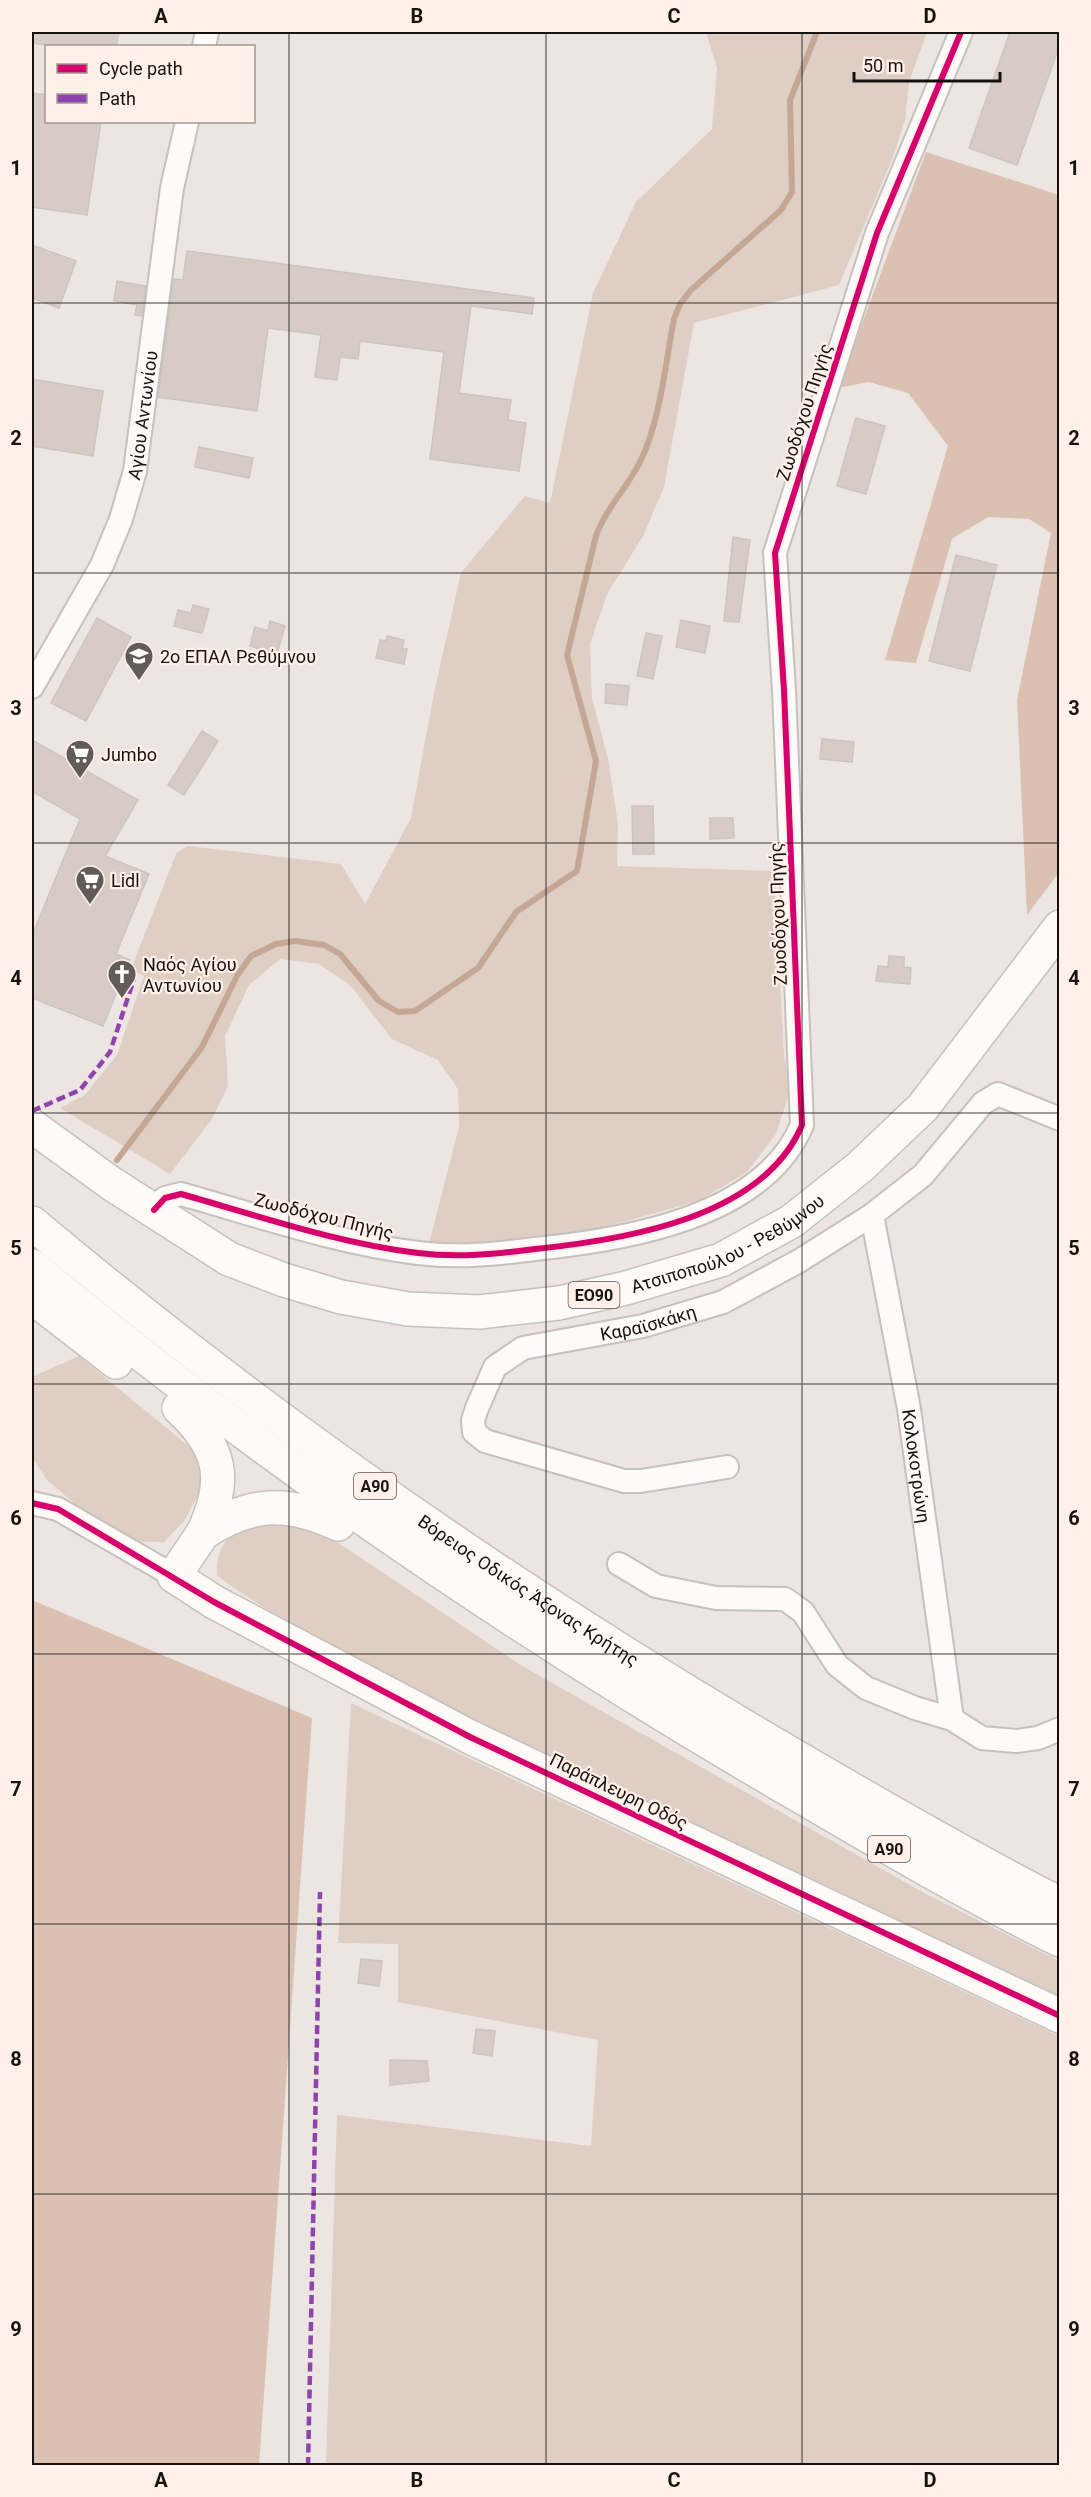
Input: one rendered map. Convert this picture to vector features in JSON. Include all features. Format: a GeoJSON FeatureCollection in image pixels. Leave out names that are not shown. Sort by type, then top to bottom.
{"type":"FeatureCollection","features":[{"type":"Feature","properties":{"kind":"main road","name":"Ατσιποπούλου - Ρεθύμνου"},"geometry":{"type":"LineString","coordinates":[[32,1126],[77,1160],[229,1259],[284,1280],[341,1297],[408,1309],[478,1312],[559,1303],[673,1275],[721,1260],[792,1221],[861,1167],[923,1107],[1059,927]]}},
{"type":"Feature","properties":{"kind":"main road"},"geometry":{"type":"LineString","coordinates":[[32,1200],[242,1366],[419,1494],[658,1656],[737,1723]]}},
{"type":"Feature","properties":{"kind":"main road","name":"Βόρειος Οδικός Άξονας Κρήτης"},"geometry":{"type":"LineString","coordinates":[[32,1223],[182,1344],[365,1479],[576,1623],[737,1723],[900,1818],[1059,1904]]}},
{"type":"Feature","properties":{"kind":"main road","name":"Βόρειος Οδικός Άξονας Κρήτης"},"geometry":{"type":"LineString","coordinates":[[32,1266],[170,1375],[352,1510],[557,1649],[721,1752],[886,1848],[1059,1940]]}},
{"type":"Feature","properties":{"kind":"main road"},"geometry":{"type":"LineString","coordinates":[[32,1297],[179,1408],[433,1591],[549,1665],[622,1707],[721,1752]]}},
{"type":"Feature","properties":{"kind":"main road"},"geometry":{"type":"LineString","coordinates":[[174,1576],[203,1533],[215,1507],[217,1472],[213,1452],[199,1428],[179,1408]]}},
{"type":"Feature","properties":{"kind":"main road"},"geometry":{"type":"LineString","coordinates":[[203,1533],[227,1517],[255,1508],[283,1506],[302,1510],[338,1524]]}},
{"type":"Feature","properties":{"kind":"main road","name":"Παράπλευρη Οδός"},"geometry":{"type":"LineString","coordinates":[[174,1576],[214,1602],[470,1737],[1059,2016]]}},
{"type":"Feature","properties":{"kind":"street","name":"Ζωοδόχου Πηγής"},"geometry":{"type":"LineString","coordinates":[[154,1210],[165,1198],[181,1194],[352,1242],[418,1253],[485,1255],[616,1238],[665,1227],[699,1214],[753,1184],[776,1166],[789,1151],[802,1125],[784,690],[775,553],[877,233],[961,32]]}},
{"type":"Feature","properties":{"kind":"street","name":"Αγίου Αντωνίου"},"geometry":{"type":"LineString","coordinates":[[32,687],[102,565],[122,519],[135,471],[172,188],[187,123]]}},
{"type":"Feature","properties":{"kind":"street","name":"Καραϊσκάκη"},"geometry":{"type":"LineString","coordinates":[[727,1467],[633,1483],[485,1441],[474,1432],[473,1420],[495,1368],[523,1348],[643,1326],[723,1302],[799,1261],[872,1215],[923,1175],[983,1103],[998,1094],[1059,1119]]}},
{"type":"Feature","properties":{"kind":"street","name":"Κολοκοτρώνη"},"geometry":{"type":"LineString","coordinates":[[872,1215],[909,1409],[952,1719]]}},
{"type":"Feature","properties":{"kind":"street"},"geometry":{"type":"LineString","coordinates":[[32,1503],[58,1509],[174,1576]]}},
{"type":"Feature","properties":{"kind":"street"},"geometry":{"type":"LineString","coordinates":[[619,1564],[656,1586],[716,1598],[785,1599],[803,1612],[837,1665],[866,1688],[952,1719],[982,1738],[995,1741],[1038,1738],[1059,1729]]}},
{"type":"Feature","properties":{"kind":"shaded area"},"geometry":{"type":"Polygon","coordinates":[[[706,32],[927,32],[909,82],[905,120],[893,157],[839,285],[694,323],[664,487],[643,536],[607,594],[590,644],[592,699],[608,758],[618,825],[617,866],[774,871],[784,1054],[790,1091],[776,1134],[747,1172],[698,1201],[605,1227],[508,1244],[429,1244],[459,1127],[458,1089],[438,1060],[392,1039],[350,985],[319,964],[280,959],[249,985],[225,1036],[228,1086],[212,1119],[170,1174],[60,1108],[85,1095],[117,1055],[144,976],[131,969],[176,854],[187,846],[341,864],[365,904],[411,818],[434,693],[461,573],[525,496],[550,503],[593,293],[636,202],[712,129],[717,68],[706,32]]]}},
{"type":"Feature","properties":{"kind":"shaded area"},"geometry":{"type":"Polygon","coordinates":[[[926,152],[1059,195],[1060,871],[1027,915],[1017,700],[1051,533],[1029,519],[988,517],[952,539],[916,663],[885,660],[948,446],[908,393],[869,382],[838,388],[926,152]]]}},
{"type":"Feature","properties":{"kind":"shaded area"},"geometry":{"type":"Polygon","coordinates":[[[79,1356],[192,1449],[203,1473],[201,1490],[184,1521],[164,1542],[141,1542],[81,1509],[47,1480],[32,1457],[32,1380],[34,1376],[79,1356]]]}},
{"type":"Feature","properties":{"kind":"shaded area"},"geometry":{"type":"Polygon","coordinates":[[[257,1522],[295,1522],[340,1544],[522,1666],[926,1894],[1059,1961],[1059,2000],[624,1797],[380,1673],[280,1618],[217,1576],[219,1556],[226,1541],[238,1530],[257,1522]]]}},
{"type":"Feature","properties":{"kind":"shaded area"},"geometry":{"type":"Polygon","coordinates":[[[32,1600],[312,1718],[259,2465],[32,2465],[32,1600]]]}},
{"type":"Feature","properties":{"kind":"shaded area"},"geometry":{"type":"Polygon","coordinates":[[[351,1703],[1059,2036],[1059,2465],[326,2465],[337,2115],[591,2146],[598,2040],[398,2002],[398,1944],[338,1943],[351,1703]]]}},
{"type":"Feature","properties":{"kind":"building"},"geometry":{"type":"Polygon","coordinates":[[[32,32],[119,32],[116,45],[32,43],[32,32]]]}},
{"type":"Feature","properties":{"kind":"building"},"geometry":{"type":"Polygon","coordinates":[[[1010,32],[1059,34],[1059,47],[1017,165],[969,148],[1010,32]]]}},
{"type":"Feature","properties":{"kind":"building"},"geometry":{"type":"Polygon","coordinates":[[[32,93],[45,95],[45,123],[101,123],[87,215],[32,207],[32,93]]]}},
{"type":"Feature","properties":{"kind":"building"},"geometry":{"type":"Polygon","coordinates":[[[32,245],[76,261],[59,308],[32,298],[32,245]]]}},
{"type":"Feature","properties":{"kind":"building"},"geometry":{"type":"Polygon","coordinates":[[[187,251],[534,298],[532,314],[471,306],[459,393],[511,400],[508,420],[526,423],[519,471],[430,459],[444,352],[360,341],[358,359],[340,357],[337,380],[315,377],[321,335],[268,328],[257,411],[158,397],[174,279],[183,280],[187,251]]]}},
{"type":"Feature","properties":{"kind":"building"},"geometry":{"type":"Polygon","coordinates":[[[117,281],[146,286],[142,316],[135,315],[137,305],[114,301],[117,281]]]}},
{"type":"Feature","properties":{"kind":"building"},"geometry":{"type":"Polygon","coordinates":[[[32,379],[103,391],[93,456],[32,446],[32,379]]]}},
{"type":"Feature","properties":{"kind":"building"},"geometry":{"type":"Polygon","coordinates":[[[856,418],[885,426],[866,494],[837,486],[856,418]]]}},
{"type":"Feature","properties":{"kind":"building"},"geometry":{"type":"Polygon","coordinates":[[[199,447],[253,458],[249,478],[195,467],[199,447]]]}},
{"type":"Feature","properties":{"kind":"building"},"geometry":{"type":"Polygon","coordinates":[[[733,537],[750,540],[739,622],[724,621],[733,537]]]}},
{"type":"Feature","properties":{"kind":"building"},"geometry":{"type":"Polygon","coordinates":[[[956,555],[997,565],[970,671],[929,661],[956,555]]]}},
{"type":"Feature","properties":{"kind":"building"},"geometry":{"type":"Polygon","coordinates":[[[193,605],[209,609],[202,633],[174,626],[178,610],[191,613],[193,605]]]}},
{"type":"Feature","properties":{"kind":"building"},"geometry":{"type":"Polygon","coordinates":[[[97,618],[131,637],[86,721],[51,703],[97,618]]]}},
{"type":"Feature","properties":{"kind":"building"},"geometry":{"type":"Polygon","coordinates":[[[681,620],[710,626],[705,653],[676,647],[681,620]]]}},
{"type":"Feature","properties":{"kind":"building"},"geometry":{"type":"Polygon","coordinates":[[[270,621],[285,626],[277,654],[250,646],[255,627],[268,631],[270,621]]]}},
{"type":"Feature","properties":{"kind":"building"},"geometry":{"type":"Polygon","coordinates":[[[646,633],[662,636],[653,679],[637,676],[646,633]]]}},
{"type":"Feature","properties":{"kind":"building"},"geometry":{"type":"Polygon","coordinates":[[[387,636],[404,640],[402,648],[407,649],[404,664],[376,658],[380,640],[386,641],[387,636]]]}},
{"type":"Feature","properties":{"kind":"building"},"geometry":{"type":"Polygon","coordinates":[[[606,684],[629,686],[627,705],[605,703],[606,684]]]}},
{"type":"Feature","properties":{"kind":"building"},"geometry":{"type":"Polygon","coordinates":[[[202,731],[218,741],[184,795],[168,785],[202,731]]]}},
{"type":"Feature","properties":{"kind":"building"},"geometry":{"type":"Polygon","coordinates":[[[822,739],[854,742],[852,762],[820,759],[822,739]]]}},
{"type":"Feature","properties":{"kind":"building","name":"Lidl"},"geometry":{"type":"Polygon","coordinates":[[[32,740],[138,800],[105,856],[149,874],[116,954],[130,960],[103,1026],[32,998],[32,936],[80,819],[32,791],[32,740]]]}},
{"type":"Feature","properties":{"kind":"building"},"geometry":{"type":"Polygon","coordinates":[[[632,806],[653,806],[654,854],[633,854],[632,806]]]}},
{"type":"Feature","properties":{"kind":"building"},"geometry":{"type":"Polygon","coordinates":[[[710,818],[733,818],[734,838],[710,839],[710,818]]]}},
{"type":"Feature","properties":{"kind":"building"},"geometry":{"type":"Polygon","coordinates":[[[889,956],[904,957],[904,967],[911,968],[910,984],[876,981],[878,966],[888,967],[889,956]]]}},
{"type":"Feature","properties":{"kind":"building"},"geometry":{"type":"Polygon","coordinates":[[[361,1959],[382,1961],[379,1986],[358,1983],[361,1959]]]}},
{"type":"Feature","properties":{"kind":"building"},"geometry":{"type":"Polygon","coordinates":[[[476,2029],[495,2031],[492,2056],[473,2053],[476,2029]]]}},
{"type":"Feature","properties":{"kind":"building"},"geometry":{"type":"Polygon","coordinates":[[[390,2060],[427,2061],[429,2081],[390,2085],[390,2060]]]}},
{"type":"Feature","properties":{"kind":"waterway"},"geometry":{"type":"LineString","coordinates":[[117,1160],[202,1047],[237,976],[251,956],[276,944],[295,941],[324,945],[340,954],[379,1001],[398,1012],[415,1011],[478,968],[516,912],[577,871],[596,761],[567,655],[596,536],[605,516],[636,470],[648,443],[662,391],[674,319],[680,304],[691,290],[781,210],[792,192],[790,100],[817,32]]}},
{"type":"Feature","properties":{"kind":"marked path"},"geometry":{"type":"LineString","coordinates":[[32,1111],[80,1090],[110,1052],[134,979]]}},
{"type":"Feature","properties":{"kind":"marked path"},"geometry":{"type":"LineString","coordinates":[[308,2466],[320,1892]]}},
{"type":"Feature","properties":{"kind":"cycle path"},"geometry":{"type":"LineString","coordinates":[[154,1210],[165,1198],[181,1194],[358,1243],[418,1253],[491,1254],[609,1239],[687,1218],[724,1203],[756,1182],[783,1157],[802,1125],[784,690],[775,553],[877,233],[961,32]]}},
{"type":"Feature","properties":{"kind":"cycle path"},"geometry":{"type":"LineString","coordinates":[[32,1503],[58,1509],[214,1602],[470,1737],[1060,2016]]}},
{"type":"Feature","properties":{"kind":"place","name":"2ο ΕΠΑΛ Ρεθύμνου"},"geometry":{"type":"Point","coordinates":[139,682]}},
{"type":"Feature","properties":{"kind":"place","name":"Jumbo"},"geometry":{"type":"Point","coordinates":[80,780]}},
{"type":"Feature","properties":{"kind":"place","name":"Lidl"},"geometry":{"type":"Point","coordinates":[90,906]}},
{"type":"Feature","properties":{"kind":"place","name":"Ναός Αγίου Αντωνίου"},"geometry":{"type":"Point","coordinates":[122,1000]}}]}
